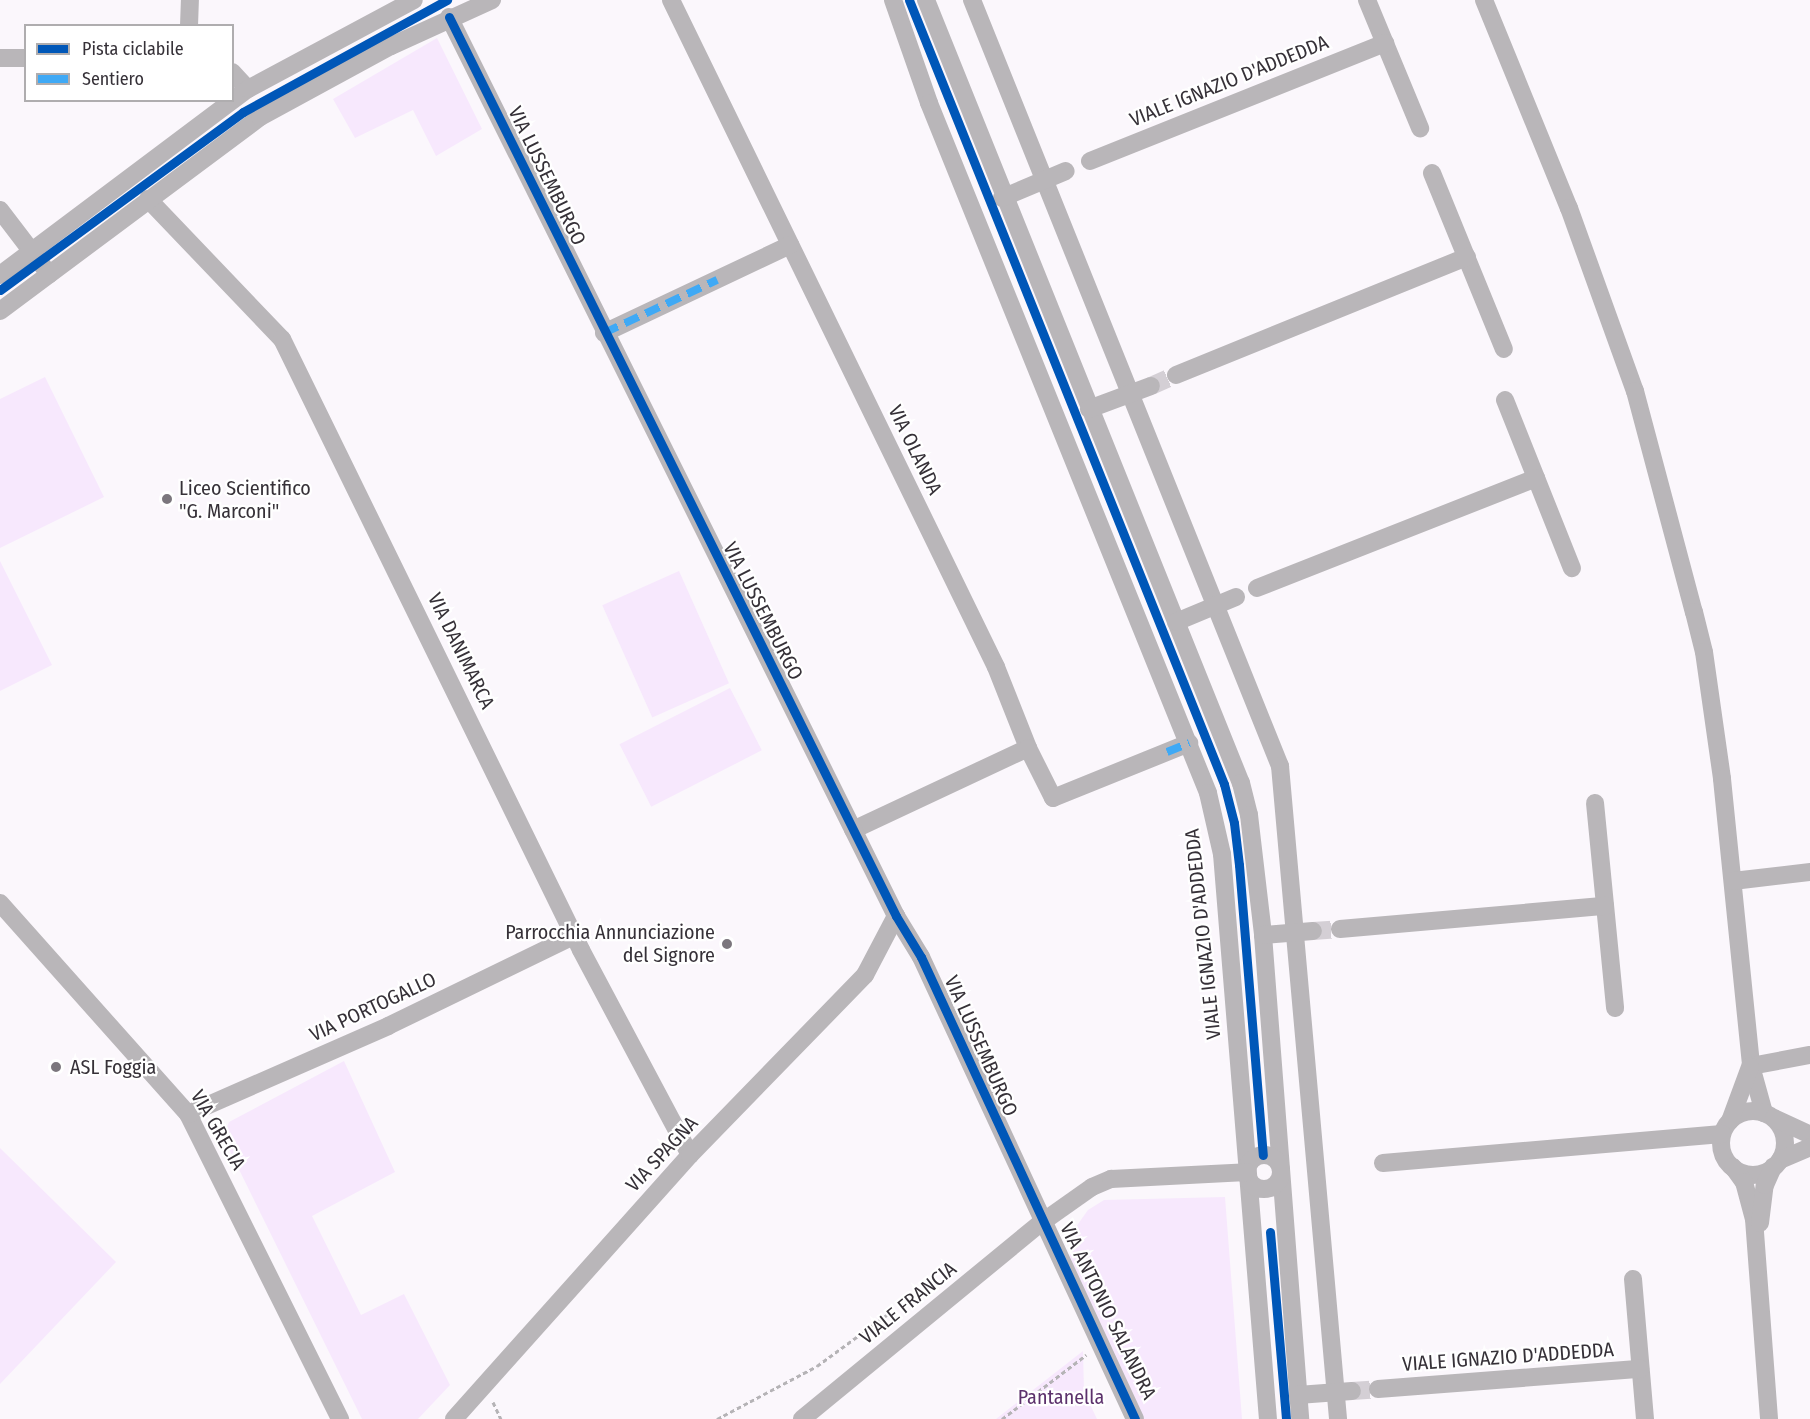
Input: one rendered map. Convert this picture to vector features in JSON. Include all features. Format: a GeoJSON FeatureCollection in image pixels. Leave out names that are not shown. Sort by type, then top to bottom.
{"type":"FeatureCollection","features":[{"type":"Feature","properties":{"kind":"street"},"geometry":{"type":"LineString","coordinates":[[189,24],[190,0]]}},
{"type":"Feature","properties":{"kind":"street"},"geometry":{"type":"LineString","coordinates":[[234,99],[248,89],[414,0]]}},
{"type":"Feature","properties":{"kind":"street"},"geometry":{"type":"LineString","coordinates":[[1,307],[260,117],[449,17],[492,0]]}},
{"type":"Feature","properties":{"kind":"street","name":"VIA OLANDA"},"geometry":{"type":"LineString","coordinates":[[671,0],[996,668],[1028,748],[1053,798],[1188,743]]}},
{"type":"Feature","properties":{"kind":"street","name":"VIALE IGNAZIO D'ADDEDDA"},"geometry":{"type":"LineString","coordinates":[[892,0],[992,259],[1208,793],[1222,854],[1268,1419]]}},
{"type":"Feature","properties":{"kind":"street"},"geometry":{"type":"LineString","coordinates":[[926,0],[1002,198],[1176,622],[1250,815],[1263,935],[1300,1419]]}},
{"type":"Feature","properties":{"kind":"street"},"geometry":{"type":"LineString","coordinates":[[972,0],[1132,393],[1280,766],[1305,932],[1344,1391],[1338,1419]]}},
{"type":"Feature","properties":{"kind":"street"},"geometry":{"type":"LineString","coordinates":[[1367,0],[1420,128]]}},
{"type":"Feature","properties":{"kind":"street"},"geometry":{"type":"LineString","coordinates":[[1484,0],[1569,208],[1635,391],[1704,652],[1733,881],[1751,1066],[1768,1115],[1785,1142],[1765,1185],[1757,1249]]}},
{"type":"Feature","properties":{"kind":"street","name":"VIA LUSSEMBURGO"},"geometry":{"type":"LineString","coordinates":[[449,17],[604,333],[896,916],[921,957],[1041,1223]]}},
{"type":"Feature","properties":{"kind":"street","name":"VIALE IGNAZIO D'ADDEDDA"},"geometry":{"type":"LineString","coordinates":[[1090,161],[1385,43]]}},
{"type":"Feature","properties":{"kind":"street"},"geometry":{"type":"LineString","coordinates":[[0,58],[24,58]]}},
{"type":"Feature","properties":{"kind":"street"},"geometry":{"type":"LineString","coordinates":[[234,74],[248,89]]}},
{"type":"Feature","properties":{"kind":"street"},"geometry":{"type":"LineString","coordinates":[[0,275],[231,102]]}},
{"type":"Feature","properties":{"kind":"street"},"geometry":{"type":"LineString","coordinates":[[1002,198],[1066,171]]}},
{"type":"Feature","properties":{"kind":"street"},"geometry":{"type":"LineString","coordinates":[[1432,173],[1504,349]]}},
{"type":"Feature","properties":{"kind":"street","name":"VIA DANIMARCA"},"geometry":{"type":"LineString","coordinates":[[148,199],[282,339],[575,935],[690,1155]]}},
{"type":"Feature","properties":{"kind":"street"},"geometry":{"type":"LineString","coordinates":[[0,210],[49,274]]}},
{"type":"Feature","properties":{"kind":"street"},"geometry":{"type":"LineString","coordinates":[[604,333],[790,245]]}},
{"type":"Feature","properties":{"kind":"street"},"geometry":{"type":"LineString","coordinates":[[992,259],[1023,247]]}},
{"type":"Feature","properties":{"kind":"street"},"geometry":{"type":"LineString","coordinates":[[1176,375],[1467,257]]}},
{"type":"Feature","properties":{"kind":"street"},"geometry":{"type":"LineString","coordinates":[[1089,409],[1151,386]]}},
{"type":"Feature","properties":{"kind":"street"},"geometry":{"type":"LineString","coordinates":[[1505,400],[1572,568]]}},
{"type":"Feature","properties":{"kind":"street"},"geometry":{"type":"LineString","coordinates":[[1257,588],[1536,478]]}},
{"type":"Feature","properties":{"kind":"street"},"geometry":{"type":"LineString","coordinates":[[1130,597],[1161,585]]}},
{"type":"Feature","properties":{"kind":"street"},"geometry":{"type":"LineString","coordinates":[[1176,622],[1236,597]]}},
{"type":"Feature","properties":{"kind":"street"},"geometry":{"type":"LineString","coordinates":[[853,830],[1028,748]]}},
{"type":"Feature","properties":{"kind":"street"},"geometry":{"type":"LineString","coordinates":[[1595,803],[1615,1008]]}},
{"type":"Feature","properties":{"kind":"street"},"geometry":{"type":"LineString","coordinates":[[1733,881],[1810,872]]}},
{"type":"Feature","properties":{"kind":"street","name":"VIA GRECIA"},"geometry":{"type":"LineString","coordinates":[[0,903],[188,1114],[340,1419]]}},
{"type":"Feature","properties":{"kind":"street"},"geometry":{"type":"LineString","coordinates":[[1340,928],[1605,906]]}},
{"type":"Feature","properties":{"kind":"street","name":"VIA SPAGNA"},"geometry":{"type":"LineString","coordinates":[[453,1419],[690,1155],[865,975],[896,916]]}},
{"type":"Feature","properties":{"kind":"street"},"geometry":{"type":"LineString","coordinates":[[1263,935],[1305,932]]}},
{"type":"Feature","properties":{"kind":"street","name":"VIA PORTOGALLO"},"geometry":{"type":"LineString","coordinates":[[188,1114],[388,1026],[575,935]]}},
{"type":"Feature","properties":{"kind":"street"},"geometry":{"type":"LineString","coordinates":[[1751,1066],[1810,1055]]}},
{"type":"Feature","properties":{"kind":"street"},"geometry":{"type":"LineString","coordinates":[[1751,1066],[1726,1128],[1723,1152],[1748,1195],[1757,1249],[1769,1419]]}},
{"type":"Feature","properties":{"kind":"street"},"geometry":{"type":"LineString","coordinates":[[1383,1163],[1726,1128],[1746,1112],[1768,1115],[1810,1136]]}},
{"type":"Feature","properties":{"kind":"street"},"geometry":{"type":"LineString","coordinates":[[1733,1167],[1753,1174],[1810,1146]]}},
{"type":"Feature","properties":{"kind":"street"},"geometry":{"type":"LineString","coordinates":[[1247,1172],[1250,1161],[1263,1155],[1275,1159],[1280,1169]]}},
{"type":"Feature","properties":{"kind":"street","name":"VIALE FRANCIA"},"geometry":{"type":"LineString","coordinates":[[802,1419],[1041,1223],[1092,1187],[1111,1179],[1247,1172]]}},
{"type":"Feature","properties":{"kind":"street","name":"VIA ANTONIO SALANDRA"},"geometry":{"type":"LineString","coordinates":[[1041,1223],[1135,1419]]}},
{"type":"Feature","properties":{"kind":"street","name":"VIALE IGNAZIO D'ADDEDDA"},"geometry":{"type":"LineString","coordinates":[[1633,1279],[1645,1419]]}},
{"type":"Feature","properties":{"kind":"street","name":"VIALE IGNAZIO D'ADDEDDA"},"geometry":{"type":"LineString","coordinates":[[1378,1389],[1640,1370]]}},
{"type":"Feature","properties":{"kind":"street"},"geometry":{"type":"LineString","coordinates":[[1298,1395],[1344,1391]]}},
{"type":"Feature","properties":{"kind":"path"},"geometry":{"type":"LineString","coordinates":[[717,1419],[818,1366],[888,1314],[909,1332]]}},
{"type":"Feature","properties":{"kind":"path"},"geometry":{"type":"LineString","coordinates":[[1002,1419],[1099,1345]]}},
{"type":"Feature","properties":{"kind":"green space"},"geometry":{"type":"Polygon","coordinates":[[[437,38],[482,129],[436,156],[413,110],[355,138],[333,99],[437,38]]]}},
{"type":"Feature","properties":{"kind":"green space"},"geometry":{"type":"Polygon","coordinates":[[[45,377],[104,497],[0,548],[0,399],[45,377]]]}},
{"type":"Feature","properties":{"kind":"green space"},"geometry":{"type":"Polygon","coordinates":[[[0,561],[52,665],[0,691],[0,561]]]}},
{"type":"Feature","properties":{"kind":"green space"},"geometry":{"type":"Polygon","coordinates":[[[679,571],[729,683],[652,718],[602,605],[679,571]]]}},
{"type":"Feature","properties":{"kind":"green space"},"geometry":{"type":"Polygon","coordinates":[[[730,688],[762,750],[651,807],[620,744],[730,688]]]}},
{"type":"Feature","properties":{"kind":"green space"},"geometry":{"type":"Polygon","coordinates":[[[344,1061],[395,1172],[312,1216],[361,1315],[404,1294],[450,1385],[418,1419],[362,1419],[223,1137],[229,1122],[344,1061]]]}},
{"type":"Feature","properties":{"kind":"green space"},"geometry":{"type":"Polygon","coordinates":[[[0,1148],[116,1262],[0,1384],[0,1148]]]}},
{"type":"Feature","properties":{"kind":"green space"},"geometry":{"type":"Polygon","coordinates":[[[1225,1197],[1242,1419],[1142,1419],[1069,1267],[1071,1234],[1088,1210],[1104,1200],[1225,1197]]]}},
{"type":"Feature","properties":{"kind":"green space","name":"Pantanella"},"geometry":{"type":"Polygon","coordinates":[[[1083,1351],[1084,1392],[1097,1419],[996,1419],[1083,1351]]]}},
{"type":"Feature","properties":{"kind":"tunnel"},"geometry":{"type":"LineString","coordinates":[[1151,386],[1176,375]]}},
{"type":"Feature","properties":{"kind":"tunnel"},"geometry":{"type":"LineString","coordinates":[[1313,931],[1340,929]]}},
{"type":"Feature","properties":{"kind":"tunnel"},"geometry":{"type":"LineString","coordinates":[[1352,1391],[1378,1389]]}},
{"type":"Feature","properties":{"kind":"marked path"},"geometry":{"type":"LineString","coordinates":[[604,333],[717,280]]}},
{"type":"Feature","properties":{"kind":"marked path"},"geometry":{"type":"LineString","coordinates":[[1167,752],[1189,743]]}},
{"type":"Feature","properties":{"kind":"cycle path"},"geometry":{"type":"LineString","coordinates":[[0,290],[243,112],[447,0]]}},
{"type":"Feature","properties":{"kind":"cycle path"},"geometry":{"type":"LineString","coordinates":[[909,0],[1224,784],[1234,823],[1239,865],[1263,1155]]}},
{"type":"Feature","properties":{"kind":"cycle path"},"geometry":{"type":"LineString","coordinates":[[449,17],[896,916],[921,957],[1135,1419]]}},
{"type":"Feature","properties":{"kind":"cycle path"},"geometry":{"type":"LineString","coordinates":[[1270,1232],[1286,1419]]}},
{"type":"Feature","properties":{"kind":"place","name":"Liceo Scientifico \"G. Marconi\""},"geometry":{"type":"Point","coordinates":[167,499]}},
{"type":"Feature","properties":{"kind":"place","name":"Parrocchia Annunciazione del Signore"},"geometry":{"type":"Point","coordinates":[727,944]}},
{"type":"Feature","properties":{"kind":"place","name":"ASL Foggia"},"geometry":{"type":"Point","coordinates":[56,1067]}}]}
